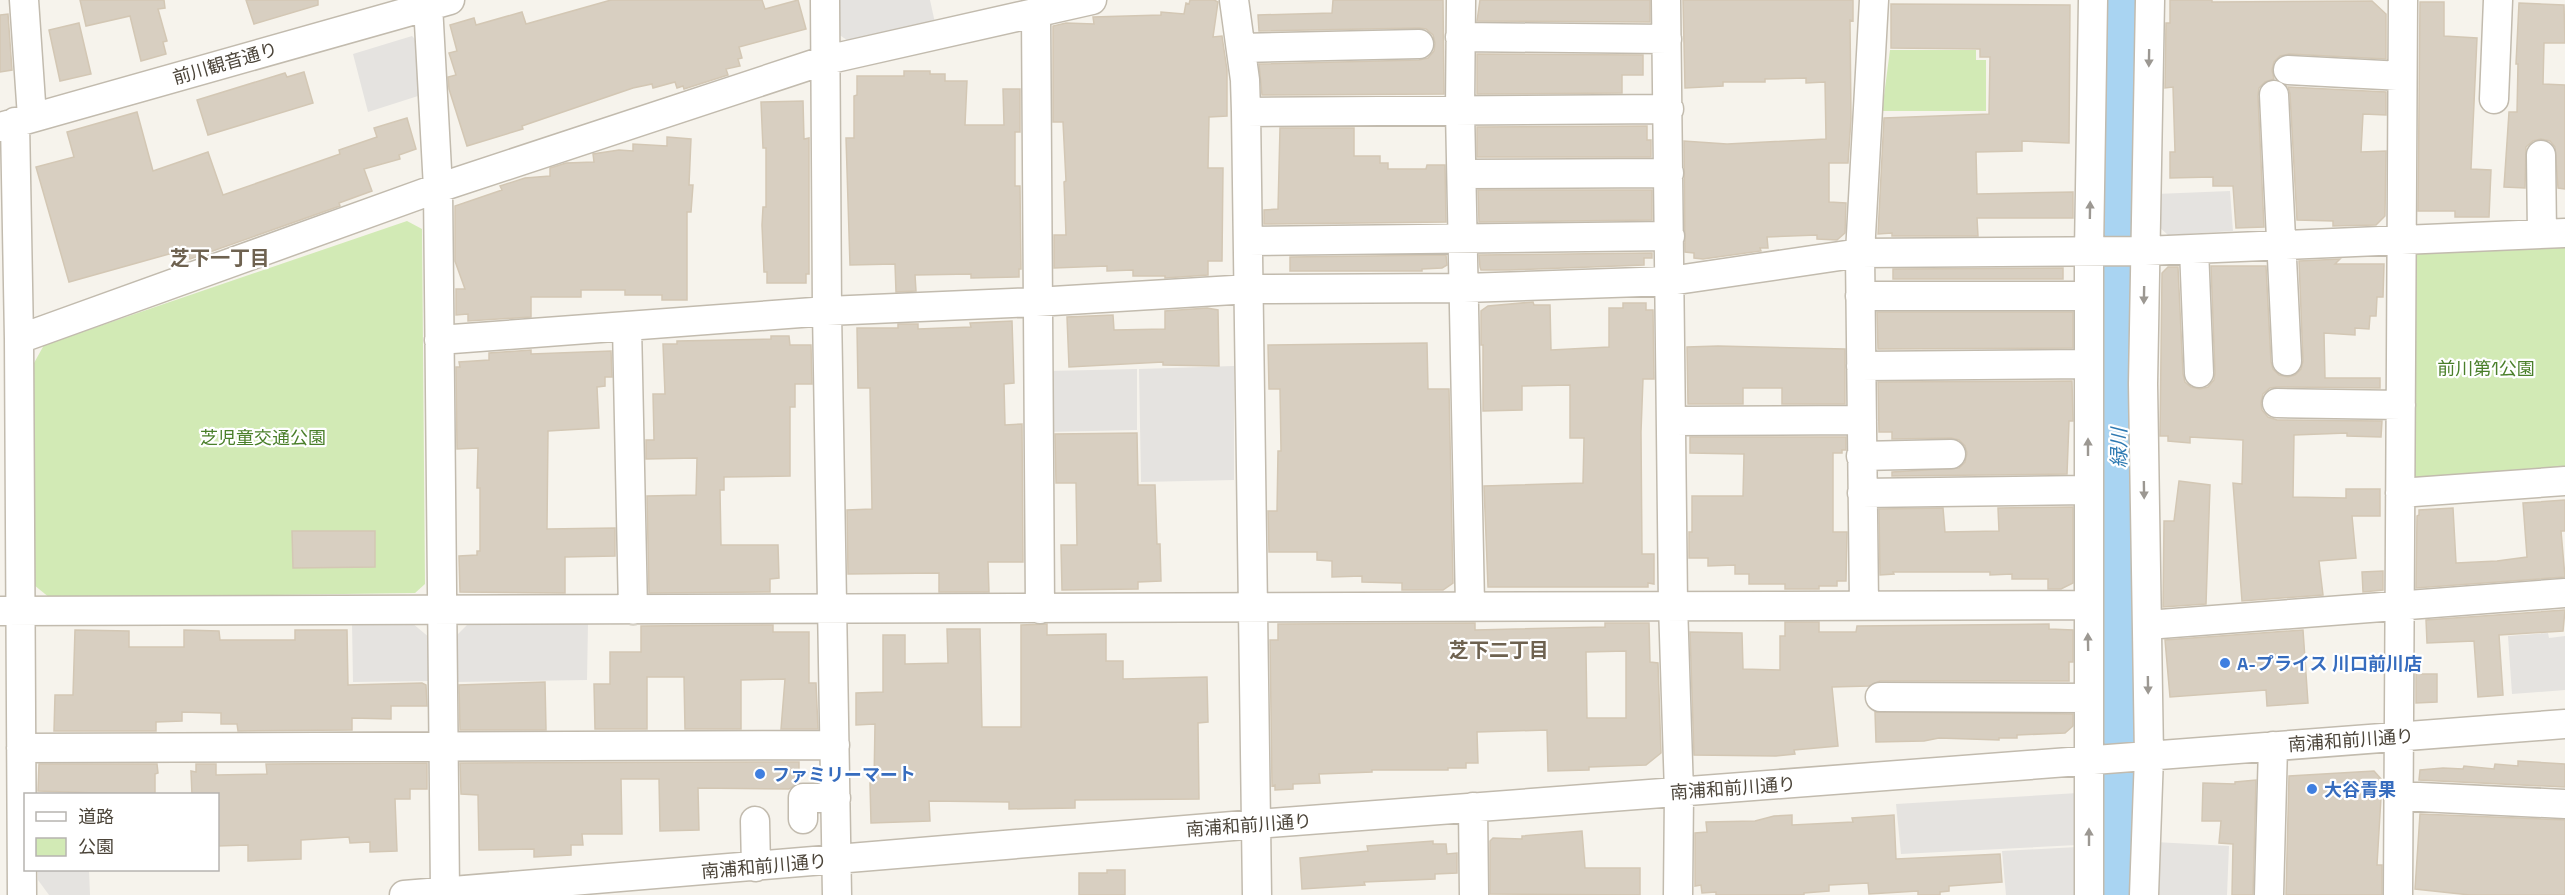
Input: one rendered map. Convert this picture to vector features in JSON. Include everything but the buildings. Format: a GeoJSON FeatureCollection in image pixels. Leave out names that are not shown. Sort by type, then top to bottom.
{"type":"FeatureCollection","features":[{"type":"Feature","properties":{"kind":"street"},"geometry":{"type":"LineString","coordinates":[[825,0],[827,311],[834,609],[837,895]]}},
{"type":"Feature","properties":{"kind":"street"},"geometry":{"type":"LineString","coordinates":[[19,339],[438,188],[826,60],[1092,0]]}},
{"type":"Feature","properties":{"kind":"street"},"geometry":{"type":"LineString","coordinates":[[1234,0],[1241,48],[1246,112],[1257,895]]}},
{"type":"Feature","properties":{"kind":"street"},"geometry":{"type":"LineString","coordinates":[[1461,0],[1460,110],[1470,605]]}},
{"type":"Feature","properties":{"kind":"street"},"geometry":{"type":"LineString","coordinates":[[1666,0],[1673,604],[1679,793],[1678,895]]}},
{"type":"Feature","properties":{"kind":"street"},"geometry":{"type":"LineString","coordinates":[[1864,604],[1860,253],[1874,0]]}},
{"type":"Feature","properties":{"kind":"street"},"geometry":{"type":"LineString","coordinates":[[2089,895],[2091,761],[2087,605],[2088,364],[2093,0]]}},
{"type":"Feature","properties":{"kind":"street"},"geometry":{"type":"LineString","coordinates":[[2144,895],[2143,757],[2147,625],[2143,384],[2150,0]]}},
{"type":"Feature","properties":{"kind":"street"},"geometry":{"type":"LineString","coordinates":[[2398,895],[2403,0]]}},
{"type":"Feature","properties":{"kind":"street"},"geometry":{"type":"LineString","coordinates":[[2494,99],[2498,0]]}},
{"type":"Feature","properties":{"kind":"street"},"geometry":{"type":"LineString","coordinates":[[439,3],[439,340],[445,892]]}},
{"type":"Feature","properties":{"kind":"street","name":"前川観音通り"},"geometry":{"type":"LineString","coordinates":[[16,122],[439,3]]}},
{"type":"Feature","properties":{"kind":"street"},"geometry":{"type":"LineString","coordinates":[[16,6],[19,339],[10,611],[21,748],[22,895]]}},
{"type":"Feature","properties":{"kind":"street"},"geometry":{"type":"LineString","coordinates":[[1036,13],[1036,302],[1040,609]]}},
{"type":"Feature","properties":{"kind":"street"},"geometry":{"type":"LineString","coordinates":[[1460,37],[1667,39]]}},
{"type":"Feature","properties":{"kind":"street"},"geometry":{"type":"LineString","coordinates":[[1241,48],[1419,44]]}},
{"type":"Feature","properties":{"kind":"street"},"geometry":{"type":"LineString","coordinates":[[2288,70],[2402,76]]}},
{"type":"Feature","properties":{"kind":"street"},"geometry":{"type":"LineString","coordinates":[[2274,95],[2287,361]]}},
{"type":"Feature","properties":{"kind":"street"},"geometry":{"type":"LineString","coordinates":[[1246,112],[1669,109]]}},
{"type":"Feature","properties":{"kind":"street"},"geometry":{"type":"LineString","coordinates":[[439,340],[827,311],[1036,302],[1250,289],[1464,288],[1670,281],[1860,253],[2144,251],[2554,233],[2541,155]]}},
{"type":"Feature","properties":{"kind":"street"},"geometry":{"type":"LineString","coordinates":[[1462,174],[1669,173]]}},
{"type":"Feature","properties":{"kind":"street"},"geometry":{"type":"LineString","coordinates":[[1249,241],[1670,236]]}},
{"type":"Feature","properties":{"kind":"street"},"geometry":{"type":"LineString","coordinates":[[2194,249],[2199,373]]}},
{"type":"Feature","properties":{"kind":"street"},"geometry":{"type":"LineString","coordinates":[[1860,296],[2089,296]]}},
{"type":"Feature","properties":{"kind":"street"},"geometry":{"type":"LineString","coordinates":[[627,326],[633,610]]}},
{"type":"Feature","properties":{"kind":"street"},"geometry":{"type":"LineString","coordinates":[[1861,366],[2088,364]]}},
{"type":"Feature","properties":{"kind":"street"},"geometry":{"type":"LineString","coordinates":[[2277,403],[2401,405]]}},
{"type":"Feature","properties":{"kind":"street"},"geometry":{"type":"LineString","coordinates":[[1671,421],[1862,420]]}},
{"type":"Feature","properties":{"kind":"street"},"geometry":{"type":"LineString","coordinates":[[1862,456],[1951,454]]}},
{"type":"Feature","properties":{"kind":"street"},"geometry":{"type":"LineString","coordinates":[[2400,493],[2565,481]]}},
{"type":"Feature","properties":{"kind":"street"},"geometry":{"type":"LineString","coordinates":[[1862,493],[2088,490]]}},
{"type":"Feature","properties":{"kind":"street"},"geometry":{"type":"LineString","coordinates":[[2147,625],[2565,593]]}},
{"type":"Feature","properties":{"kind":"street"},"geometry":{"type":"LineString","coordinates":[[10,611],[1040,609],[1673,604],[2087,605]]}},
{"type":"Feature","properties":{"kind":"street"},"geometry":{"type":"LineString","coordinates":[[1880,697],[2088,698]]}},
{"type":"Feature","properties":{"kind":"street","name":"南浦和前川通り"},"geometry":{"type":"LineString","coordinates":[[404,895],[650,885],[756,867],[1257,824],[2565,724]]}},
{"type":"Feature","properties":{"kind":"street"},"geometry":{"type":"LineString","coordinates":[[21,748],[835,745]]}},
{"type":"Feature","properties":{"kind":"street"},"geometry":{"type":"LineString","coordinates":[[2269,895],[2273,746]]}},
{"type":"Feature","properties":{"kind":"street"},"geometry":{"type":"LineString","coordinates":[[2399,796],[2565,804]]}},
{"type":"Feature","properties":{"kind":"street"},"geometry":{"type":"LineString","coordinates":[[803,819],[803,798],[836,798]]}},
{"type":"Feature","properties":{"kind":"street"},"geometry":{"type":"LineString","coordinates":[[1473,807],[1474,895]]}},
{"type":"Feature","properties":{"kind":"street"},"geometry":{"type":"LineString","coordinates":[[755,821],[756,867]]}},
{"type":"Feature","properties":{"kind":"green space"},"geometry":{"type":"Polygon","coordinates":[[[1890,50],[1976,50],[1976,60],[1986,60],[1986,111],[1882,111],[1890,50]]]}},
{"type":"Feature","properties":{"kind":"green space","name":"芝児童交通公園"},"geometry":{"type":"Polygon","coordinates":[[[407,221],[422,229],[425,584],[415,593],[50,598],[34,585],[34,363],[44,345],[407,221]]]}},
{"type":"Feature","properties":{"kind":"green space","name":"前川第1公園"},"geometry":{"type":"Polygon","coordinates":[[[2565,244],[2565,471],[2418,483],[2408,472],[2406,264],[2419,252],[2565,244]]]}},
{"type":"Feature","properties":{"kind":"shaded area"},"geometry":{"type":"Polygon","coordinates":[[[838,0],[930,0],[935,23],[853,44],[835,32],[838,0]]]}},
{"type":"Feature","properties":{"kind":"shaded area"},"geometry":{"type":"Polygon","coordinates":[[[412,36],[417,41],[418,96],[368,112],[353,54],[412,36]]]}},
{"type":"Feature","properties":{"kind":"shaded area"},"geometry":{"type":"Polygon","coordinates":[[[2230,191],[2233,231],[2168,235],[2157,225],[2156,194],[2230,191]]]}},
{"type":"Feature","properties":{"kind":"shaded area"},"geometry":{"type":"Polygon","coordinates":[[[1234,366],[1234,480],[1141,482],[1139,369],[1234,366]]]}},
{"type":"Feature","properties":{"kind":"shaded area"},"geometry":{"type":"Polygon","coordinates":[[[1137,369],[1137,430],[1047,432],[1047,371],[1137,369]]]}},
{"type":"Feature","properties":{"kind":"shaded area"},"geometry":{"type":"Polygon","coordinates":[[[352,623],[412,623],[430,638],[429,681],[353,682],[352,623]]]}},
{"type":"Feature","properties":{"kind":"shaded area"},"geometry":{"type":"Polygon","coordinates":[[[588,623],[587,680],[454,682],[456,636],[467,625],[588,623]]]}},
{"type":"Feature","properties":{"kind":"shaded area"},"geometry":{"type":"Polygon","coordinates":[[[2548,633],[2549,638],[2565,636],[2565,690],[2512,694],[2508,636],[2548,633]]]}},
{"type":"Feature","properties":{"kind":"shaded area"},"geometry":{"type":"Polygon","coordinates":[[[2078,793],[2077,845],[1901,854],[1896,804],[2078,793]]]}},
{"type":"Feature","properties":{"kind":"shaded area"},"geometry":{"type":"Polygon","coordinates":[[[2155,842],[2229,846],[2227,895],[2153,895],[2155,842]]]}},
{"type":"Feature","properties":{"kind":"shaded area"},"geometry":{"type":"Polygon","coordinates":[[[2077,847],[2077,891],[2074,895],[2006,895],[2002,851],[2077,847]]]}},
{"type":"Feature","properties":{"kind":"shaded area"},"geometry":{"type":"Polygon","coordinates":[[[38,871],[89,871],[90,895],[49,895],[38,880],[38,871]]]}},
{"type":"Feature","properties":{"kind":"waterway","name":"緑川"},"geometry":{"type":"LineString","coordinates":[[2117,895],[2117,303],[2122,0]]}},
{"type":"Feature","properties":{"kind":"place","name":"A-プライス 川口前川店"},"geometry":{"type":"Point","coordinates":[2225,663]}},
{"type":"Feature","properties":{"kind":"place","name":"ファミリーマート"},"geometry":{"type":"Point","coordinates":[760,774]}},
{"type":"Feature","properties":{"kind":"place","name":"大谷青果"},"geometry":{"type":"Point","coordinates":[2312,789]}},
{"type":"Feature","properties":{"kind":"district","name":"芝下一丁目"},"geometry":{"type":"Point","coordinates":[220,258]}},
{"type":"Feature","properties":{"kind":"district","name":"芝下二丁目"},"geometry":{"type":"Point","coordinates":[1499,650]}}]}
